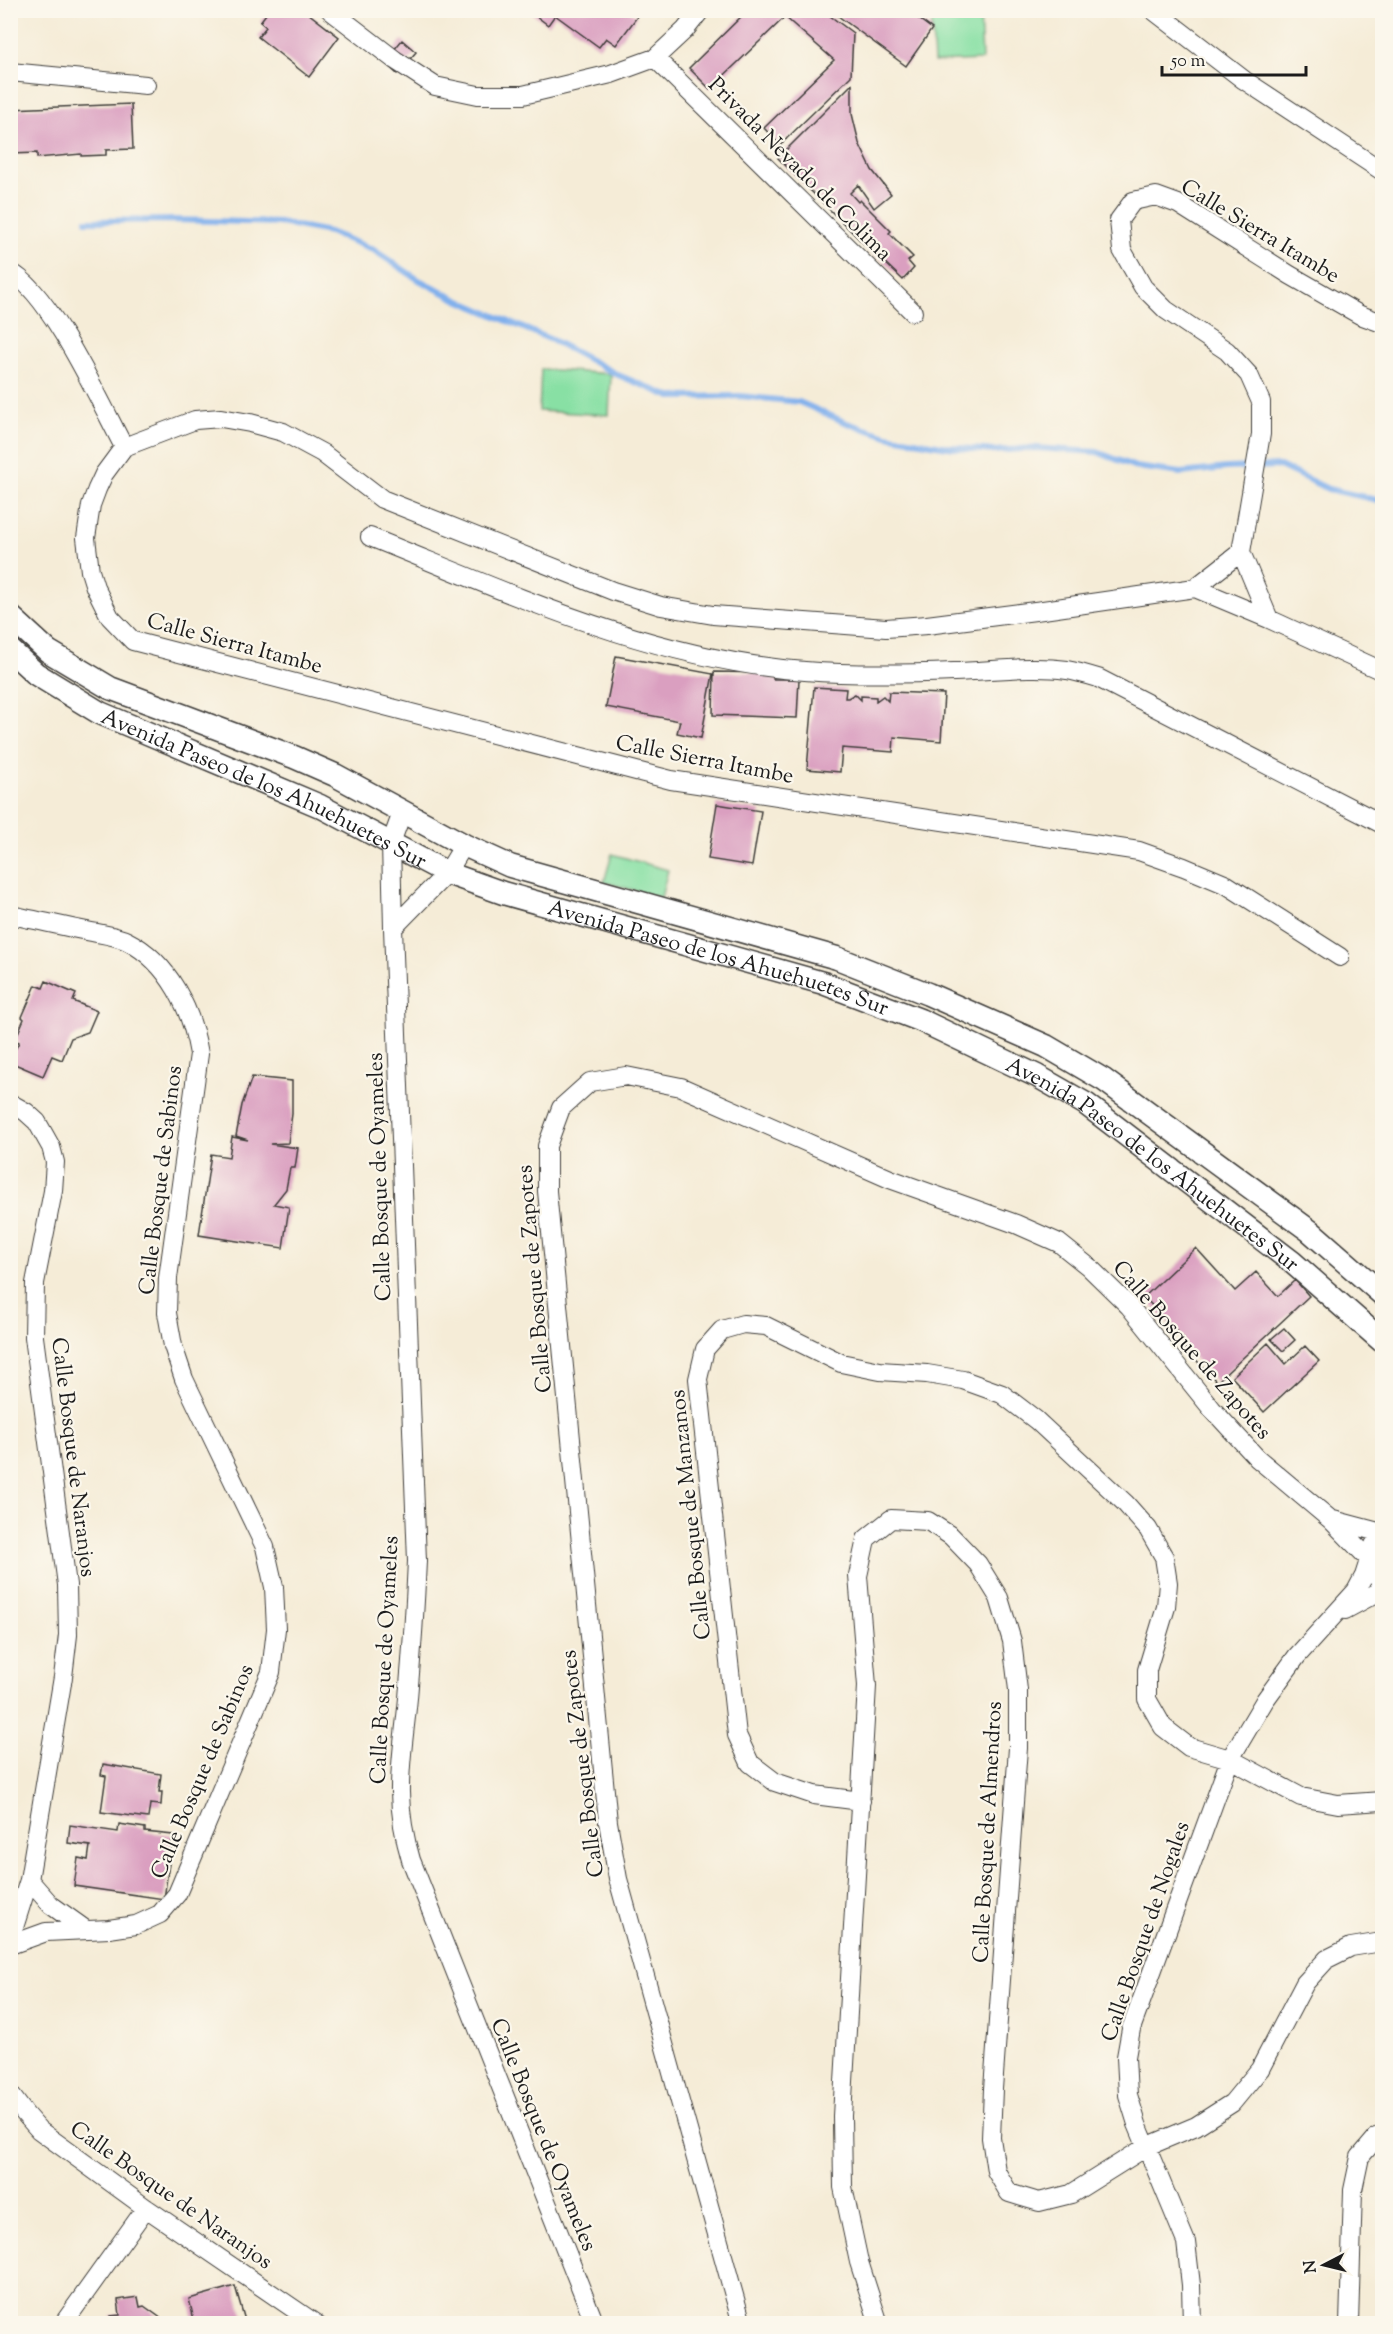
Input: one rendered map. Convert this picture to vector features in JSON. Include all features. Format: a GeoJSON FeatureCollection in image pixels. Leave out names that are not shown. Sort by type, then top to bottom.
{"type":"FeatureCollection","features":[{"type":"Feature","properties":{"kind":"street"},"geometry":{"type":"LineString","coordinates":[[330,10],[395,60],[435,86],[478,95],[523,95],[612,74],[655,58],[685,30],[701,10]]}},
{"type":"Feature","properties":{"kind":"street"},"geometry":{"type":"LineString","coordinates":[[1153,10],[1244,80],[1383,171]]}},
{"type":"Feature","properties":{"kind":"street","name":"Privada Nevado de Colima"},"geometry":{"type":"LineString","coordinates":[[655,58],[913,312]]}},
{"type":"Feature","properties":{"kind":"street"},"geometry":{"type":"LineString","coordinates":[[10,72],[146,85]]}},
{"type":"Feature","properties":{"kind":"street","name":"Calle Sierra Itambe"},"geometry":{"type":"LineString","coordinates":[[1241,552],[1260,443],[1261,402],[1249,375],[1227,351],[1166,310],[1143,287],[1122,250],[1119,220],[1133,201],[1156,196],[1178,204],[1290,275],[1360,315],[1383,323]]}},
{"type":"Feature","properties":{"kind":"street"},"geometry":{"type":"LineString","coordinates":[[10,272],[38,294],[124,447],[195,420],[208,418],[221,418],[267,427],[293,437],[322,453],[382,499],[629,596],[661,606],[713,615],[867,628],[905,627],[1195,588],[1241,552],[1269,619]]}},
{"type":"Feature","properties":{"kind":"street","name":"Calle Sierra Itambe"},"geometry":{"type":"LineString","coordinates":[[124,447],[104,474],[97,489],[89,513],[86,538],[88,563],[95,587],[110,617],[133,641],[671,780],[1139,851],[1227,885],[1340,957]]}},
{"type":"Feature","properties":{"kind":"street"},"geometry":{"type":"LineString","coordinates":[[370,537],[581,622],[654,643],[735,661],[803,671],[884,675],[1037,669],[1067,670],[1098,678],[1383,824]]}},
{"type":"Feature","properties":{"kind":"street"},"geometry":{"type":"LineString","coordinates":[[1195,588],[1383,671]]}},
{"type":"Feature","properties":{"kind":"street","name":"Avenida Paseo de los Ahuehuetes Sur"},"geometry":{"type":"LineString","coordinates":[[10,616],[48,651],[111,688],[294,757],[335,775],[404,810],[464,845],[510,866],[837,958],[928,994],[1046,1046],[1104,1080],[1310,1231],[1383,1294]]}},
{"type":"Feature","properties":{"kind":"street","name":"Avenida Paseo de los Ahuehuetes Sur"},"geometry":{"type":"LineString","coordinates":[[10,650],[36,674],[100,713],[320,806],[447,873],[502,893],[823,983],[920,1020],[1037,1076],[1086,1104],[1292,1262],[1383,1341]]}},
{"type":"Feature","properties":{"kind":"street"},"geometry":{"type":"LineString","coordinates":[[391,843],[404,810]]}},
{"type":"Feature","properties":{"kind":"street","name":"Calle Bosque de Oyameles"},"geometry":{"type":"LineString","coordinates":[[391,843],[417,1561],[413,1642],[399,1768],[400,1816],[411,1860],[595,2324]]}},
{"type":"Feature","properties":{"kind":"street"},"geometry":{"type":"LineString","coordinates":[[393,928],[447,873],[464,845]]}},
{"type":"Feature","properties":{"kind":"street","name":"Calle Bosque de Sabinos"},"geometry":{"type":"LineString","coordinates":[[10,915],[128,942],[154,962],[165,974],[176,988],[191,1020],[199,1054],[168,1278],[167,1312],[173,1346],[184,1379],[265,1547],[276,1607],[271,1672],[177,1894],[160,1914],[136,1925],[109,1929],[46,1932],[10,1942]]}},
{"type":"Feature","properties":{"kind":"street","name":"Calle Bosque de Zapotes"},"geometry":{"type":"LineString","coordinates":[[742,2324],[618,1879],[608,1822],[547,1191],[547,1146],[561,1108],[590,1082],[626,1076],[681,1087],[890,1179],[1016,1224],[1059,1243],[1089,1267],[1129,1306],[1212,1409],[1257,1458],[1331,1520],[1370,1560],[1383,1589]]}},
{"type":"Feature","properties":{"kind":"street","name":"Calle Bosque de Naranjos"},"geometry":{"type":"LineString","coordinates":[[10,1103],[26,1112],[37,1122],[51,1147],[55,1162],[53,1191],[34,1283],[34,1337],[67,1585],[68,1635],[29,1880],[10,1942]]}},
{"type":"Feature","properties":{"kind":"street","name":"Calle Bosque de Manzanos"},"geometry":{"type":"LineString","coordinates":[[861,1801],[814,1795],[775,1782],[750,1763],[737,1735],[698,1379],[705,1349],[722,1330],[742,1324],[766,1326],[841,1363],[880,1371],[927,1374],[963,1380],[1002,1394],[1036,1420],[1125,1503],[1148,1529],[1164,1557],[1168,1583],[1166,1607],[1147,1670],[1147,1699],[1163,1726],[1189,1747],[1230,1759],[1301,1797],[1338,1804],[1383,1801]]}},
{"type":"Feature","properties":{"kind":"street","name":"Calle Bosque de Almendros"},"geometry":{"type":"LineString","coordinates":[[879,2324],[859,2262],[843,2187],[842,2116],[867,1686],[858,1576],[866,1539],[891,1519],[928,1521],[951,1536],[978,1564],[999,1598],[1012,1641],[1018,1690],[1018,1748],[991,2138],[996,2171],[1009,2193],[1039,2202],[1071,2194],[1146,2147],[1196,2126],[1233,2103],[1260,2069],[1305,1983],[1327,1959],[1351,1947],[1383,1942]]}},
{"type":"Feature","properties":{"kind":"street","name":"Calle Bosque de Zapotes"},"geometry":{"type":"LineString","coordinates":[[1331,1520],[1382,1533]]}},
{"type":"Feature","properties":{"kind":"street","name":"Calle Bosque de Nogales"},"geometry":{"type":"LineString","coordinates":[[1192,2324],[1191,2285],[1186,2242],[1146,2147],[1128,2095],[1126,2057],[1131,2029],[1230,1759],[1297,1656],[1356,1591],[1374,1545],[1382,1533]]}},
{"type":"Feature","properties":{"kind":"street","name":"Calle Bosque de Nogales"},"geometry":{"type":"LineString","coordinates":[[1333,1616],[1383,1589]]}},
{"type":"Feature","properties":{"kind":"street"},"geometry":{"type":"LineString","coordinates":[[29,1880],[51,1905],[86,1930]]}},
{"type":"Feature","properties":{"kind":"street","name":"Calle Bosque de Naranjos"},"geometry":{"type":"LineString","coordinates":[[10,2094],[39,2130],[146,2208],[316,2324]]}},
{"type":"Feature","properties":{"kind":"street"},"geometry":{"type":"LineString","coordinates":[[1349,2324],[1353,2190],[1360,2157],[1377,2137],[1383,2135]]}},
{"type":"Feature","properties":{"kind":"street"},"geometry":{"type":"LineString","coordinates":[[63,2324],[146,2208]]}},
{"type":"Feature","properties":{"kind":"green space"},"geometry":{"type":"Polygon","coordinates":[[[931,11],[980,11],[982,60],[934,62],[931,11]]]}},
{"type":"Feature","properties":{"kind":"green space"},"geometry":{"type":"Polygon","coordinates":[[[541,369],[611,374],[609,415],[539,411],[541,369]]]}},
{"type":"Feature","properties":{"kind":"green space"},"geometry":{"type":"Polygon","coordinates":[[[612,854],[668,870],[661,898],[604,882],[612,854]]]}},
{"type":"Feature","properties":{"kind":"building"},"geometry":{"type":"Polygon","coordinates":[[[269,10],[304,10],[339,37],[309,77],[258,37],[266,27],[260,22],[269,10]]]}},
{"type":"Feature","properties":{"kind":"building"},"geometry":{"type":"Polygon","coordinates":[[[528,10],[628,10],[637,17],[616,45],[606,38],[599,47],[555,15],[548,25],[528,10]]]}},
{"type":"Feature","properties":{"kind":"building"},"geometry":{"type":"Polygon","coordinates":[[[748,10],[822,10],[853,33],[851,76],[780,145],[764,128],[834,60],[785,17],[710,89],[689,68],[748,10]]]}},
{"type":"Feature","properties":{"kind":"building"},"geometry":{"type":"Polygon","coordinates":[[[830,10],[907,10],[932,29],[906,66],[830,10]]]}},
{"type":"Feature","properties":{"kind":"building"},"geometry":{"type":"Polygon","coordinates":[[[402,40],[416,52],[397,74],[384,62],[402,40]]]}},
{"type":"Feature","properties":{"kind":"building"},"geometry":{"type":"Polygon","coordinates":[[[852,84],[852,114],[859,143],[872,170],[891,194],[874,208],[858,185],[850,193],[891,231],[889,233],[913,257],[908,261],[914,268],[903,280],[778,158],[852,84]]]}},
{"type":"Feature","properties":{"kind":"building"},"geometry":{"type":"Polygon","coordinates":[[[131,104],[133,149],[106,150],[106,155],[81,156],[81,154],[37,158],[37,153],[10,154],[10,109],[131,104]]]}},
{"type":"Feature","properties":{"kind":"building"},"geometry":{"type":"Polygon","coordinates":[[[616,656],[713,674],[701,738],[677,733],[680,721],[606,707],[616,656]]]}},
{"type":"Feature","properties":{"kind":"building"},"geometry":{"type":"Polygon","coordinates":[[[714,672],[773,673],[773,679],[799,679],[797,718],[713,715],[714,672]]]}},
{"type":"Feature","properties":{"kind":"building"},"geometry":{"type":"Polygon","coordinates":[[[814,687],[846,689],[845,698],[855,694],[861,700],[861,696],[876,697],[876,701],[883,696],[888,701],[889,692],[944,694],[941,741],[894,737],[893,752],[842,748],[840,772],[807,769],[814,687]]]}},
{"type":"Feature","properties":{"kind":"building"},"geometry":{"type":"Polygon","coordinates":[[[717,804],[761,811],[752,866],[708,859],[717,804]]]}},
{"type":"Feature","properties":{"kind":"building"},"geometry":{"type":"Polygon","coordinates":[[[46,981],[76,994],[73,1001],[97,1011],[88,1032],[71,1038],[62,1060],[52,1056],[43,1076],[10,1062],[10,1051],[12,1047],[16,1048],[19,1042],[15,1040],[36,985],[43,988],[46,981]]]}},
{"type":"Feature","properties":{"kind":"building"},"geometry":{"type":"Polygon","coordinates":[[[252,1077],[292,1081],[292,1114],[288,1143],[270,1144],[298,1148],[295,1168],[290,1168],[286,1189],[274,1204],[289,1207],[283,1248],[199,1235],[211,1154],[229,1157],[232,1137],[248,1140],[236,1136],[242,1105],[252,1077]]]}},
{"type":"Feature","properties":{"kind":"building"},"geometry":{"type":"Polygon","coordinates":[[[1196,1248],[1235,1291],[1256,1272],[1278,1296],[1295,1280],[1309,1296],[1217,1382],[1180,1343],[1184,1339],[1144,1297],[1196,1248]]]}},
{"type":"Feature","properties":{"kind":"building"},"geometry":{"type":"Polygon","coordinates":[[[1284,1328],[1295,1340],[1283,1351],[1271,1339],[1284,1328]]]}},
{"type":"Feature","properties":{"kind":"building"},"geometry":{"type":"Polygon","coordinates":[[[1268,1343],[1286,1364],[1305,1346],[1319,1361],[1264,1412],[1232,1377],[1268,1343]]]}},
{"type":"Feature","properties":{"kind":"building"},"geometry":{"type":"Polygon","coordinates":[[[103,1764],[161,1774],[159,1792],[162,1792],[161,1805],[150,1804],[148,1818],[101,1812],[106,1776],[101,1775],[103,1764]]]}},
{"type":"Feature","properties":{"kind":"building"},"geometry":{"type":"Polygon","coordinates":[[[119,1824],[145,1828],[145,1832],[173,1835],[164,1899],[74,1886],[78,1858],[88,1860],[90,1846],[68,1843],[70,1825],[118,1832],[119,1824]]]}},
{"type":"Feature","properties":{"kind":"building"},"geometry":{"type":"Polygon","coordinates":[[[235,2286],[246,2324],[195,2324],[189,2299],[235,2286]]]}},
{"type":"Feature","properties":{"kind":"building"},"geometry":{"type":"Polygon","coordinates":[[[138,2297],[140,2307],[144,2306],[169,2324],[112,2324],[111,2316],[120,2315],[118,2300],[138,2297]]]}},
{"type":"Feature","properties":{"kind":"waterway"},"geometry":{"type":"LineString","coordinates":[[86,221],[175,220],[281,223],[329,232],[372,249],[419,280],[458,300],[554,341],[618,375],[671,397],[740,396],[799,402],[847,423],[887,436],[948,447],[994,451],[1034,448],[1097,452],[1136,467],[1181,473],[1280,466],[1328,489],[1382,501]]}}]}
